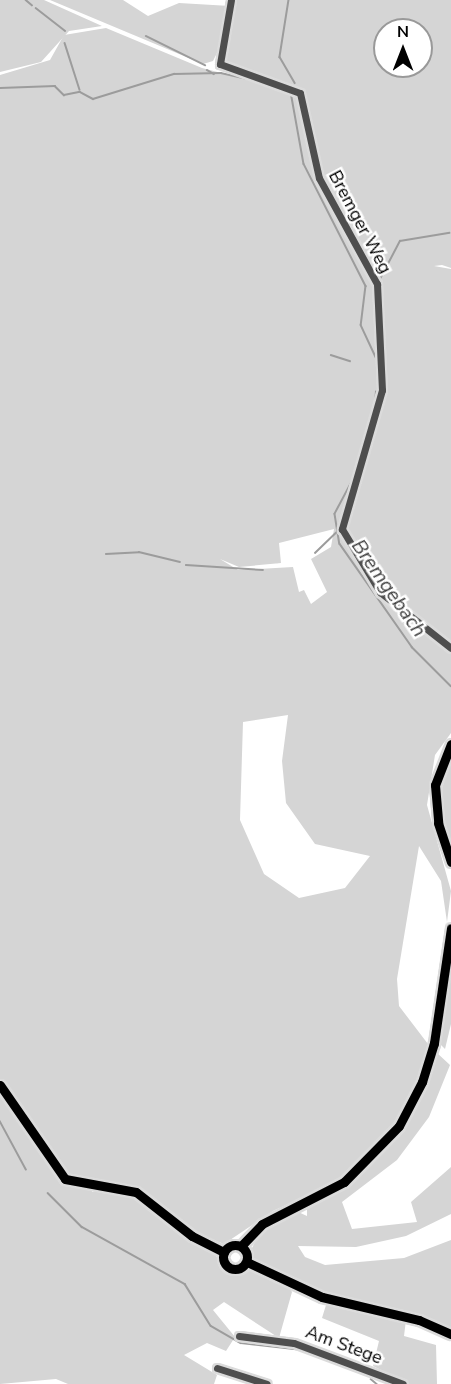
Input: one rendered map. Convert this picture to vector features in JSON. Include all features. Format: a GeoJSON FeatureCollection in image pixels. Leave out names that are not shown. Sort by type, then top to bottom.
{"type":"FeatureCollection","features":[{"type":"Feature","properties":{"kind":"main road"},"geometry":{"type":"LineString","coordinates":[[451,744],[441,763],[435,808],[451,862]]}},
{"type":"Feature","properties":{"kind":"main road"},"geometry":{"type":"LineString","coordinates":[[224,1252],[241,1246],[262,1224],[344,1182],[399,1126],[422,1082],[434,1043],[451,928]]}},
{"type":"Feature","properties":{"kind":"main road"},"geometry":{"type":"LineString","coordinates":[[0,1084],[65,1179],[136,1192],[192,1236],[224,1252],[231,1269],[247,1262]]}},
{"type":"Feature","properties":{"kind":"main road"},"geometry":{"type":"LineString","coordinates":[[241,1246],[247,1262],[322,1297],[420,1320],[451,1334]]}},
{"type":"Feature","properties":{"kind":"street","name":"Bremger Weg"},"geometry":{"type":"LineString","coordinates":[[231,0],[220,64],[301,95],[319,178],[377,284],[382,390],[342,529],[380,592],[451,648]]}},
{"type":"Feature","properties":{"kind":"street","name":"Am Stege"},"geometry":{"type":"LineString","coordinates":[[239,1336],[294,1343],[403,1384]]}},
{"type":"Feature","properties":{"kind":"street"},"geometry":{"type":"LineString","coordinates":[[217,1368],[267,1384]]}},
{"type":"Feature","properties":{"kind":"shaded area"},"geometry":{"type":"Polygon","coordinates":[[[0,0],[44,0],[102,26],[69,31],[41,62],[0,72],[0,0]]]}},
{"type":"Feature","properties":{"kind":"shaded area"},"geometry":{"type":"Polygon","coordinates":[[[50,0],[123,0],[148,16],[179,3],[230,6],[226,35],[213,61],[203,64],[50,0]]]}},
{"type":"Feature","properties":{"kind":"shaded area"},"geometry":{"type":"Polygon","coordinates":[[[233,0],[451,0],[451,268],[442,265],[434,266],[451,269],[451,733],[435,755],[427,805],[451,891],[447,922],[441,881],[419,846],[397,979],[399,1006],[428,1044],[426,1059],[409,1104],[384,1142],[341,1179],[273,1211],[224,1244],[193,1232],[144,1191],[93,1182],[92,1192],[116,1191],[152,1205],[172,1227],[213,1252],[227,1271],[247,1269],[288,1285],[292,1292],[279,1338],[224,1302],[213,1310],[235,1337],[226,1351],[207,1343],[184,1355],[217,1375],[214,1384],[68,1384],[56,1379],[0,1384],[0,75],[50,60],[64,35],[106,28],[202,68],[298,93],[295,87],[222,62],[233,0]],[[334,529],[279,543],[281,563],[239,567],[220,559],[238,570],[293,567],[299,592],[304,590],[311,604],[327,592],[311,559],[331,547],[334,529]],[[288,715],[243,722],[240,820],[264,874],[299,898],[345,888],[370,856],[315,844],[286,803],[282,761],[288,715]]]}},
{"type":"Feature","properties":{"kind":"shaded area"},"geometry":{"type":"Polygon","coordinates":[[[451,755],[451,850],[439,800],[451,755]]]}},
{"type":"Feature","properties":{"kind":"shaded area"},"geometry":{"type":"Polygon","coordinates":[[[451,950],[451,1024],[445,1049],[437,1041],[451,950]]]}},
{"type":"Feature","properties":{"kind":"shaded area"},"geometry":{"type":"Polygon","coordinates":[[[436,1052],[450,1065],[429,1117],[397,1160],[342,1202],[352,1229],[417,1222],[411,1202],[451,1167],[451,1214],[406,1236],[356,1247],[298,1246],[305,1257],[325,1265],[404,1258],[451,1240],[451,1330],[324,1295],[253,1261],[251,1250],[261,1230],[296,1211],[307,1216],[307,1206],[374,1162],[413,1112],[436,1052]]]}},
{"type":"Feature","properties":{"kind":"shaded area"},"geometry":{"type":"Polygon","coordinates":[[[326,1305],[406,1320],[404,1336],[436,1345],[437,1384],[409,1384],[373,1366],[379,1341],[322,1318],[326,1305]]]}},
{"type":"Feature","properties":{"kind":"waterway"},"geometry":{"type":"LineString","coordinates":[[26,0],[32,5]]}},
{"type":"Feature","properties":{"kind":"waterway","name":"Bremgebach"},"geometry":{"type":"LineString","coordinates":[[289,0],[280,57],[295,83]]}},
{"type":"Feature","properties":{"kind":"waterway"},"geometry":{"type":"LineString","coordinates":[[36,8],[65,31]]}},
{"type":"Feature","properties":{"kind":"waterway"},"geometry":{"type":"LineString","coordinates":[[146,36],[205,65]]}},
{"type":"Feature","properties":{"kind":"waterway"},"geometry":{"type":"LineString","coordinates":[[65,43],[80,90]]}},
{"type":"Feature","properties":{"kind":"waterway"},"geometry":{"type":"LineString","coordinates":[[207,70],[214,74]]}},
{"type":"Feature","properties":{"kind":"waterway"},"geometry":{"type":"LineString","coordinates":[[0,88],[55,86],[64,95],[80,92],[93,99],[174,74],[221,73],[261,82]]}},
{"type":"Feature","properties":{"kind":"waterway","name":"Bremgebach"},"geometry":{"type":"LineString","coordinates":[[291,92],[304,164],[366,286],[361,325],[377,360]]}},
{"type":"Feature","properties":{"kind":"waterway"},"geometry":{"type":"LineString","coordinates":[[379,281],[400,241],[449,233]]}},
{"type":"Feature","properties":{"kind":"waterway"},"geometry":{"type":"LineString","coordinates":[[331,355],[350,361]]}},
{"type":"Feature","properties":{"kind":"waterway","name":"Bremgebach"},"geometry":{"type":"LineString","coordinates":[[378,368],[378,381]]}},
{"type":"Feature","properties":{"kind":"waterway","name":"Bremgebach"},"geometry":{"type":"LineString","coordinates":[[375,403],[376,392]]}},
{"type":"Feature","properties":{"kind":"waterway","name":"Bremgebach"},"geometry":{"type":"LineString","coordinates":[[352,482],[335,514],[340,544],[412,647],[451,686]]}},
{"type":"Feature","properties":{"kind":"waterway"},"geometry":{"type":"LineString","coordinates":[[315,553],[336,533]]}},
{"type":"Feature","properties":{"kind":"waterway"},"geometry":{"type":"LineString","coordinates":[[106,554],[139,552],[180,562]]}},
{"type":"Feature","properties":{"kind":"waterway"},"geometry":{"type":"LineString","coordinates":[[186,565],[263,570]]}},
{"type":"Feature","properties":{"kind":"waterway"},"geometry":{"type":"LineString","coordinates":[[0,1121],[26,1169]]}},
{"type":"Feature","properties":{"kind":"waterway"},"geometry":{"type":"LineString","coordinates":[[48,1193],[82,1227],[185,1284],[211,1326],[241,1343],[303,1350]]}},
{"type":"Feature","properties":{"kind":"waterway"},"geometry":{"type":"LineString","coordinates":[[371,1379],[377,1384]]}}]}
